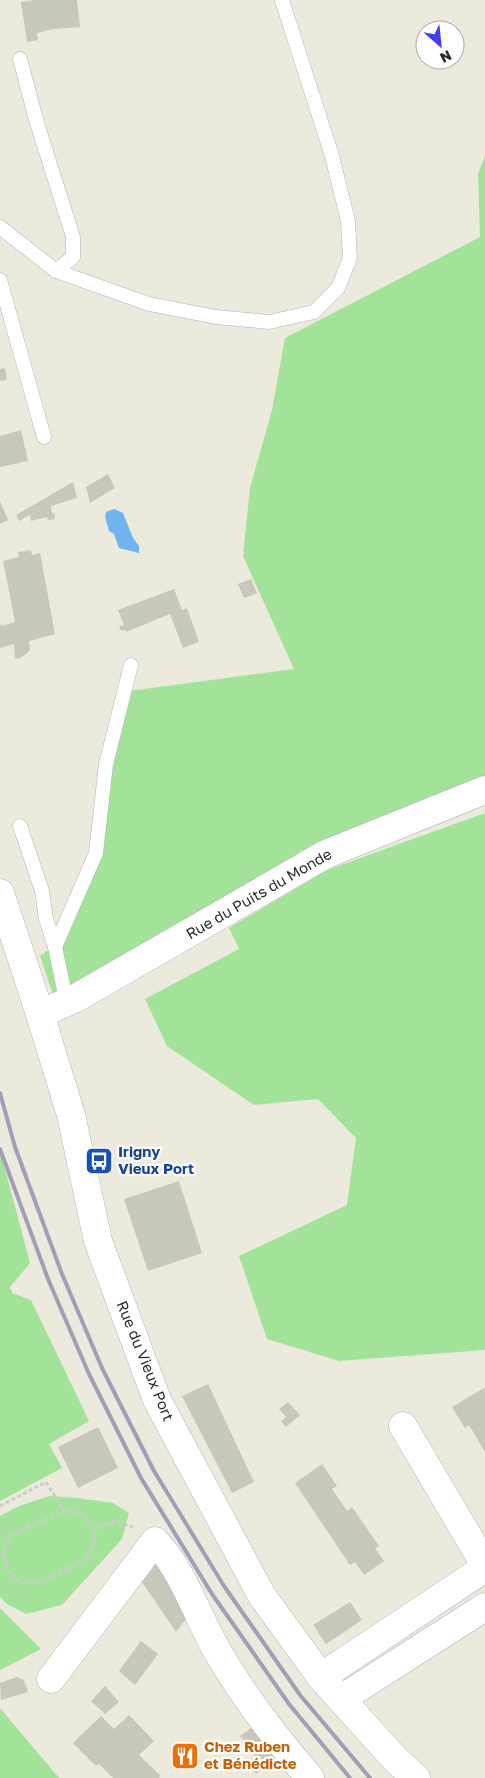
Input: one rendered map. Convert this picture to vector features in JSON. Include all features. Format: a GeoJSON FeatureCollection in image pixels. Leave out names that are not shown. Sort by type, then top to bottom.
{"type":"FeatureCollection","features":[{"type":"Feature","properties":{"kind":"street","name":"Rue du Puits du Monde"},"geometry":{"type":"LineString","coordinates":[[40,1014],[67,1004],[326,854],[485,790]]}},
{"type":"Feature","properties":{"kind":"street","name":"Rue du Vieux Port"},"geometry":{"type":"LineString","coordinates":[[0,893],[71,1115],[98,1241],[157,1400],[262,1596],[321,1677],[395,1759],[416,1778]]}},
{"type":"Feature","properties":{"kind":"street"},"geometry":{"type":"LineString","coordinates":[[321,1677],[485,1566],[403,1426]]}},
{"type":"Feature","properties":{"kind":"street"},"geometry":{"type":"LineString","coordinates":[[51,1680],[155,1541],[166,1553],[191,1596],[218,1654],[254,1707],[310,1778]]}},
{"type":"Feature","properties":{"kind":"street"},"geometry":{"type":"LineString","coordinates":[[341,1700],[485,1607]]}},
{"type":"Feature","properties":{"kind":"lane"},"geometry":{"type":"LineString","coordinates":[[0,227],[56,271],[149,304],[216,317],[269,322],[314,312],[338,288],[350,258],[348,221],[332,156],[282,0]]}},
{"type":"Feature","properties":{"kind":"lane"},"geometry":{"type":"LineString","coordinates":[[20,59],[37,123],[74,237],[73,257],[56,271]]}},
{"type":"Feature","properties":{"kind":"lane"},"geometry":{"type":"LineString","coordinates":[[0,280],[44,437]]}},
{"type":"Feature","properties":{"kind":"lane"},"geometry":{"type":"LineString","coordinates":[[54,946],[96,853],[106,764],[131,666]]}},
{"type":"Feature","properties":{"kind":"lane"},"geometry":{"type":"LineString","coordinates":[[20,826],[42,891],[46,919],[67,1004]]}},
{"type":"Feature","properties":{"kind":"path"},"geometry":{"type":"LineString","coordinates":[[0,1506],[46,1482],[64,1511]]}},
{"type":"Feature","properties":{"kind":"path"},"geometry":{"type":"LineString","coordinates":[[64,1511],[82,1514],[94,1529],[95,1541],[86,1559],[39,1582],[22,1583],[8,1572],[3,1551],[11,1534],[64,1511]]}},
{"type":"Feature","properties":{"kind":"path"},"geometry":{"type":"LineString","coordinates":[[94,1529],[115,1522],[134,1527]]}},
{"type":"Feature","properties":{"kind":"green space"},"geometry":{"type":"Polygon","coordinates":[[[485,156],[485,782],[56,1004],[40,956],[63,939],[105,805],[129,691],[294,669],[243,556],[250,488],[272,410],[285,338],[480,237],[478,174],[485,156]]]}},
{"type":"Feature","properties":{"kind":"green space"},"geometry":{"type":"Polygon","coordinates":[[[485,813],[485,1350],[339,1361],[267,1339],[239,1256],[347,1205],[356,1138],[318,1099],[254,1105],[167,1046],[145,999],[239,949],[229,928],[327,870],[485,813]]]}},
{"type":"Feature","properties":{"kind":"green space"},"geometry":{"type":"Polygon","coordinates":[[[0,1150],[30,1263],[10,1287],[12,1293],[31,1300],[89,1421],[49,1444],[62,1468],[0,1501],[0,1150]]]}},
{"type":"Feature","properties":{"kind":"green space"},"geometry":{"type":"Polygon","coordinates":[[[49,1496],[113,1503],[129,1513],[122,1539],[62,1605],[26,1614],[7,1604],[0,1597],[0,1516],[19,1506],[49,1496]]]}},
{"type":"Feature","properties":{"kind":"green space"},"geometry":{"type":"Polygon","coordinates":[[[0,1608],[41,1649],[0,1670],[0,1608]]]}},
{"type":"Feature","properties":{"kind":"green space"},"geometry":{"type":"Polygon","coordinates":[[[0,1708],[59,1778],[0,1778],[0,1708]]]}},
{"type":"Feature","properties":{"kind":"water"},"geometry":{"type":"Polygon","coordinates":[[[114,509],[123,513],[133,538],[139,546],[139,553],[119,548],[114,534],[109,531],[105,517],[106,512],[114,509]]]}},
{"type":"Feature","properties":{"kind":"building"},"geometry":{"type":"Polygon","coordinates":[[[34,0],[77,0],[80,27],[53,29],[37,33],[38,40],[27,42],[21,2],[34,0]]]}},
{"type":"Feature","properties":{"kind":"building"},"geometry":{"type":"Polygon","coordinates":[[[5,368],[7,380],[0,381],[0,369],[5,368]]]}},
{"type":"Feature","properties":{"kind":"building"},"geometry":{"type":"Polygon","coordinates":[[[21,430],[28,461],[0,467],[0,436],[21,430]]]}},
{"type":"Feature","properties":{"kind":"building"},"geometry":{"type":"Polygon","coordinates":[[[108,474],[115,488],[90,503],[86,487],[108,474]]]}},
{"type":"Feature","properties":{"kind":"building"},"geometry":{"type":"Polygon","coordinates":[[[73,482],[77,498],[51,506],[55,519],[48,520],[47,517],[31,521],[30,515],[19,521],[16,515],[73,482]]]}},
{"type":"Feature","properties":{"kind":"building"},"geometry":{"type":"Polygon","coordinates":[[[0,501],[8,520],[0,524],[0,501]]]}},
{"type":"Feature","properties":{"kind":"building"},"geometry":{"type":"Polygon","coordinates":[[[31,550],[32,555],[40,553],[55,634],[29,641],[30,650],[21,658],[15,659],[14,644],[0,648],[0,623],[1,626],[15,622],[3,561],[19,557],[18,552],[31,550]]]}},
{"type":"Feature","properties":{"kind":"building"},"geometry":{"type":"Polygon","coordinates":[[[251,579],[257,593],[244,598],[238,584],[251,579]]]}},
{"type":"Feature","properties":{"kind":"building"},"geometry":{"type":"Polygon","coordinates":[[[174,589],[182,610],[187,608],[199,642],[183,648],[170,614],[126,632],[125,630],[121,631],[119,626],[124,625],[118,610],[174,589]]]}},
{"type":"Feature","properties":{"kind":"building"},"geometry":{"type":"Polygon","coordinates":[[[179,1181],[202,1253],[148,1271],[124,1199],[179,1181]]]}},
{"type":"Feature","properties":{"kind":"building"},"geometry":{"type":"Polygon","coordinates":[[[208,1384],[254,1482],[232,1493],[182,1396],[208,1384]]]}},
{"type":"Feature","properties":{"kind":"building"},"geometry":{"type":"Polygon","coordinates":[[[484,1388],[485,1452],[469,1425],[465,1428],[452,1407],[484,1388]]]}},
{"type":"Feature","properties":{"kind":"building"},"geometry":{"type":"Polygon","coordinates":[[[288,1402],[300,1415],[286,1427],[281,1421],[286,1417],[279,1409],[288,1402]]]}},
{"type":"Feature","properties":{"kind":"building"},"geometry":{"type":"Polygon","coordinates":[[[98,1427],[118,1468],[78,1488],[58,1447],[98,1427]]]}},
{"type":"Feature","properties":{"kind":"building"},"geometry":{"type":"Polygon","coordinates":[[[322,1464],[337,1486],[332,1489],[347,1511],[352,1507],[379,1546],[375,1548],[384,1561],[364,1575],[355,1562],[350,1565],[295,1483],[322,1464]]]}},
{"type":"Feature","properties":{"kind":"building"},"geometry":{"type":"Polygon","coordinates":[[[158,1561],[192,1611],[176,1632],[142,1582],[158,1561]]]}},
{"type":"Feature","properties":{"kind":"building"},"geometry":{"type":"Polygon","coordinates":[[[350,1602],[362,1620],[326,1644],[313,1625],[350,1602]]]}},
{"type":"Feature","properties":{"kind":"building"},"geometry":{"type":"Polygon","coordinates":[[[141,1641],[158,1654],[135,1685],[119,1671],[141,1641]]]}},
{"type":"Feature","properties":{"kind":"building"},"geometry":{"type":"Polygon","coordinates":[[[17,1677],[24,1680],[28,1692],[1,1700],[0,1683],[17,1677]]]}},
{"type":"Feature","properties":{"kind":"building"},"geometry":{"type":"Polygon","coordinates":[[[105,1686],[119,1702],[105,1714],[91,1701],[105,1686]]]}},
{"type":"Feature","properties":{"kind":"building"},"geometry":{"type":"Polygon","coordinates":[[[129,1715],[154,1741],[139,1755],[161,1776],[159,1778],[113,1778],[99,1764],[96,1766],[73,1743],[101,1716],[114,1729],[129,1715]]]}},
{"type":"Feature","properties":{"kind":"building"},"geometry":{"type":"Polygon","coordinates":[[[257,1724],[278,1752],[256,1774],[249,1767],[257,1759],[240,1736],[257,1724]]]}},
{"type":"Feature","properties":{"kind":"railway"},"geometry":{"type":"LineString","coordinates":[[0,1093],[15,1147],[62,1274],[102,1368],[154,1471],[224,1586],[300,1695],[370,1778]]}},
{"type":"Feature","properties":{"kind":"railway"},"geometry":{"type":"LineString","coordinates":[[0,1149],[48,1279],[89,1374],[141,1478],[212,1594],[289,1704],[350,1778]]}},
{"type":"Feature","properties":{"kind":"place","name":"Irigny Vieux Port"},"geometry":{"type":"Point","coordinates":[99,1161]}},
{"type":"Feature","properties":{"kind":"place","name":"Chez Ruben et Bénédicte"},"geometry":{"type":"Point","coordinates":[185,1756]}}]}
